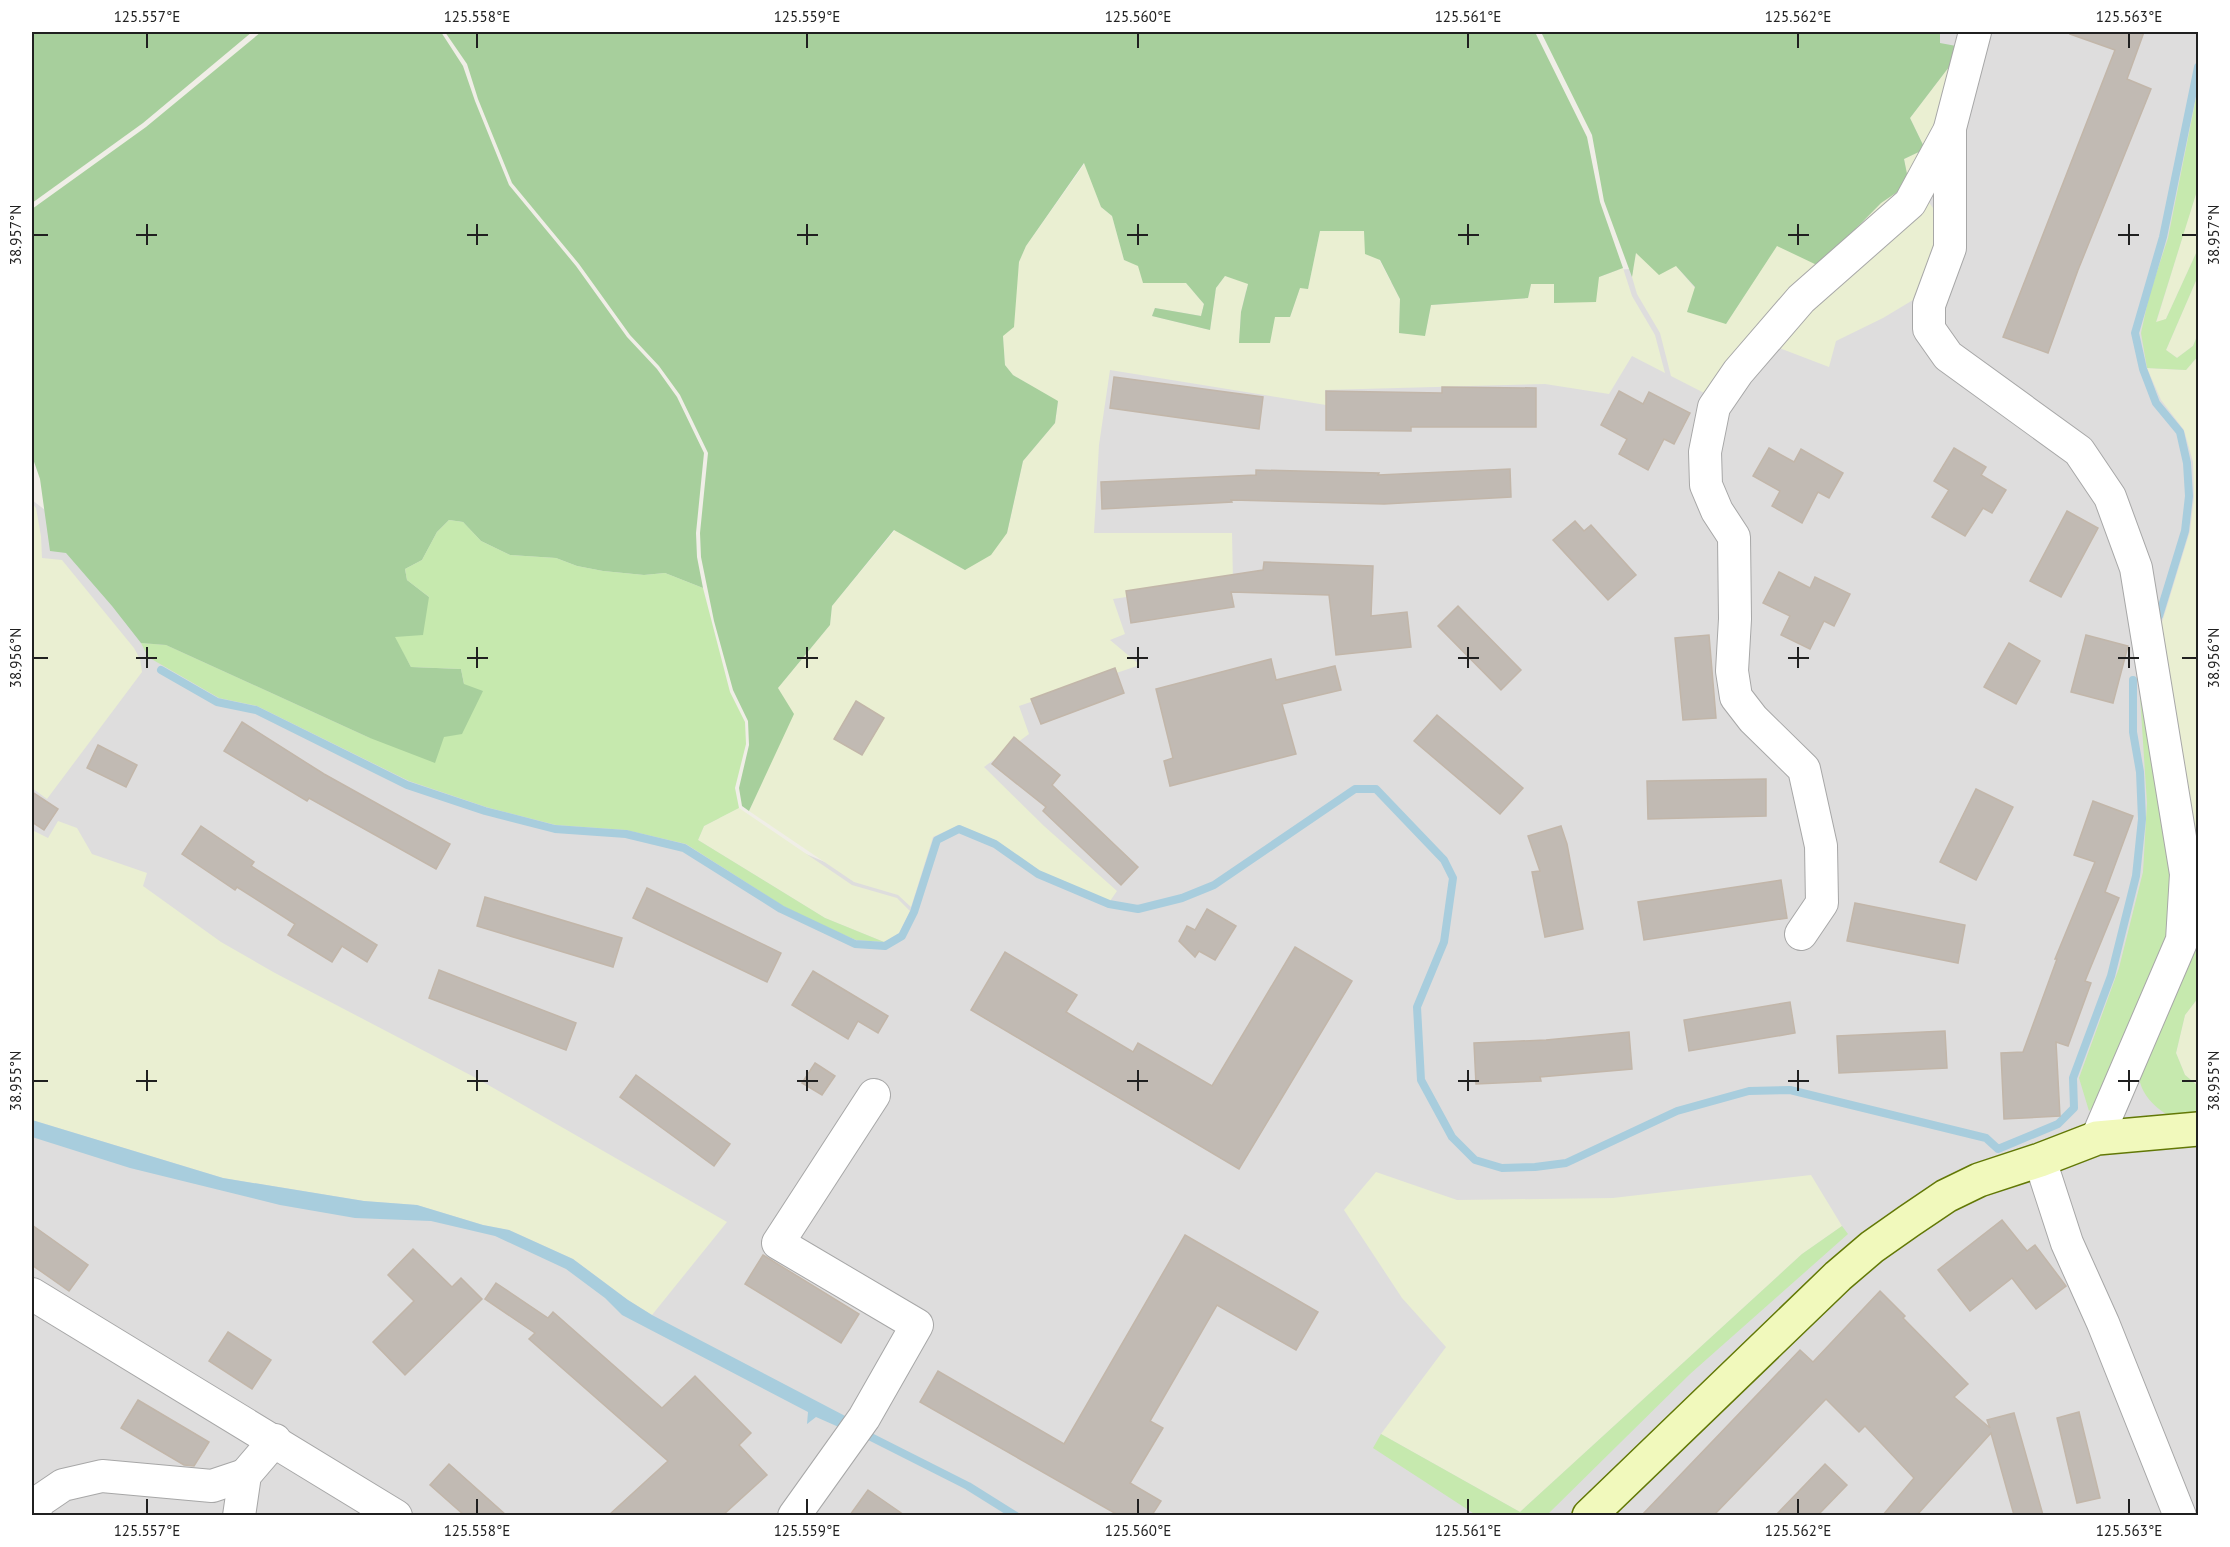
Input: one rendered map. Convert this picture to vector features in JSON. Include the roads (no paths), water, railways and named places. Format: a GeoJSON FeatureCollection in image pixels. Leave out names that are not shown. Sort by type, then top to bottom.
{"type":"FeatureCollection","features":[{"type":"Feature","properties":{"kind":"street"},"geometry":{"type":"LineString","coordinates":[[1801,934],[1822,903],[1821,846],[1804,769],[1753,719],[1736,697],[1732,670],[1735,619],[1734,537],[1717,512],[1706,485],[1705,452],[1714,406],[1738,372],[1801,299],[1910,203],[1950,128],[1975,32]]}},
{"type":"Feature","properties":{"kind":"street"},"geometry":{"type":"LineString","coordinates":[[1950,128],[1950,248],[1929,305],[1929,329],[1948,356],[2079,451],[2110,497],[2136,568],[2186,874],[2182,940]]}},
{"type":"Feature","properties":{"kind":"street"},"geometry":{"type":"LineString","coordinates":[[2097,1138],[2199,905]]}},
{"type":"Feature","properties":{"kind":"street"},"geometry":{"type":"LineString","coordinates":[[794,1515],[858,1426],[917,1325],[778,1242],[874,1095]]}},
{"type":"Feature","properties":{"kind":"street"},"geometry":{"type":"LineString","coordinates":[[1589,1515],[1801,1308],[1872,1247],[1946,1196],[1979,1180],[2097,1138],[2199,1129]]}},
{"type":"Feature","properties":{"kind":"street"},"geometry":{"type":"LineString","coordinates":[[2040,1160],[2067,1242],[2103,1323],[2180,1515]]}},
{"type":"Feature","properties":{"kind":"street"},"geometry":{"type":"LineString","coordinates":[[32,1294],[396,1515]]}},
{"type":"Feature","properties":{"kind":"street"},"geometry":{"type":"LineString","coordinates":[[33,1515],[38,1502],[63,1485],[102,1476],[212,1486],[245,1475],[275,1440]]}},
{"type":"Feature","properties":{"kind":"street"},"geometry":{"type":"LineString","coordinates":[[239,1515],[245,1475]]}},
{"type":"Feature","properties":{"kind":"water"},"geometry":{"type":"Polygon","coordinates":[[[32,1120],[223,1178],[364,1201],[417,1205],[483,1225],[509,1230],[573,1259],[652,1315],[849,1418],[841,1428],[816,1417],[807,1424],[808,1412],[622,1315],[605,1298],[566,1269],[495,1236],[431,1221],[355,1218],[280,1205],[130,1168],[32,1137],[32,1120]]]}},
{"type":"Feature","properties":{"kind":"waterway"},"geometry":{"type":"LineString","coordinates":[[2159,616],[2185,531],[2189,496],[2187,463],[2180,432],[2156,403],[2143,369],[2135,333],[2163,237],[2198,67]]}},
{"type":"Feature","properties":{"kind":"waterway"},"geometry":{"type":"LineString","coordinates":[[161,670],[217,702],[256,710],[407,785],[485,811],[555,829],[626,834],[684,848],[781,909],[855,944],[885,946],[902,936],[914,912],[937,840],[959,829],[995,844],[1038,874],[1109,904],[1138,909],[1182,898],[1214,885],[1355,789],[1376,789],[1444,860],[1453,878],[1444,942],[1417,1007],[1421,1080],[1452,1137],[1475,1160],[1502,1168],[1566,1163],[1677,1111],[1749,1091],[1790,1090],[1986,1138],[1998,1149],[2058,1124],[2074,1108],[2073,1078],[2111,976],[2136,876],[2142,819],[2140,772],[2133,732],[2133,680]]}},
{"type":"Feature","properties":{"kind":"waterway"},"geometry":{"type":"LineString","coordinates":[[861,1432],[968,1486],[1016,1516]]}}]}
